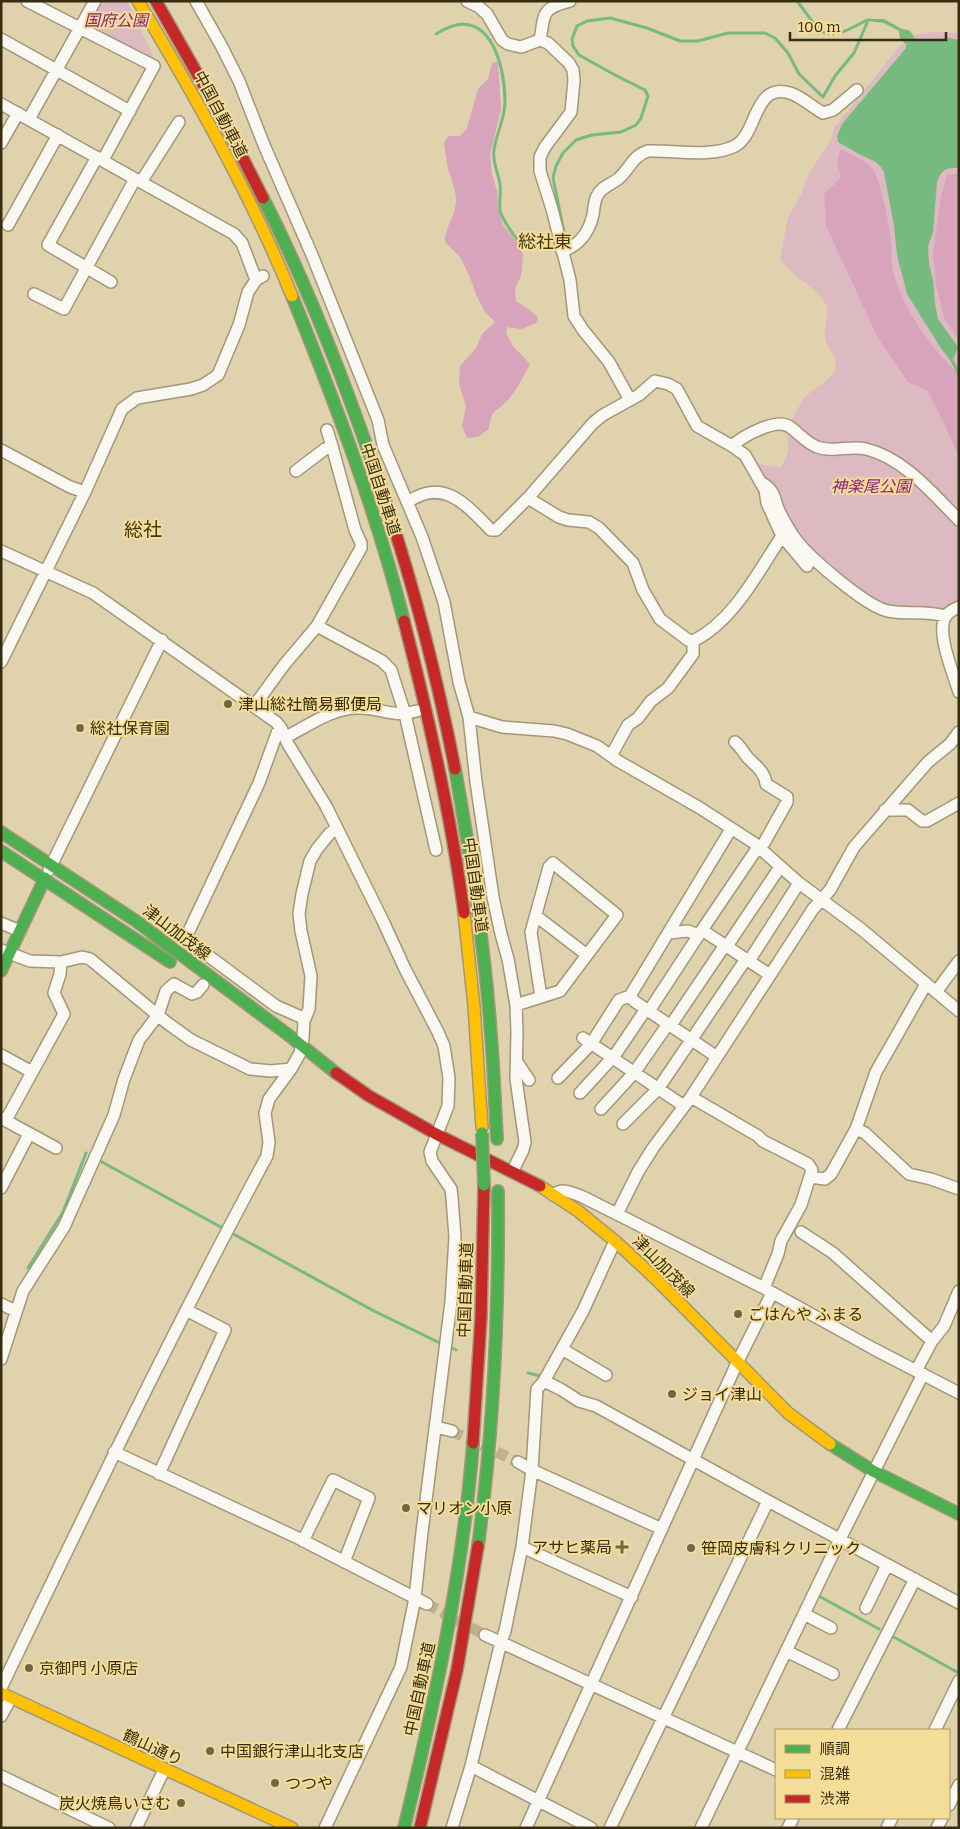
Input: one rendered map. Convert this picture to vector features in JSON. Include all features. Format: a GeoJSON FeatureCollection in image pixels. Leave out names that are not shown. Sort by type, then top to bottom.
{"type":"FeatureCollection","features":[{"type":"Feature","properties":{"kind":"main road","name":"中国自動車道"},"geometry":{"type":"LineString","coordinates":[[138,1],[181,73],[218,142],[278,264],[334,401],[378,531],[417,668],[448,809],[468,948],[480,1078],[484,1185],[481,1326],[477,1398],[462,1539],[440,1669],[404,1828]]}},
{"type":"Feature","properties":{"kind":"main road","name":"中国自動車道"},"geometry":{"type":"LineString","coordinates":[[156,1],[232,136],[267,205],[350,396],[414,592],[449,736],[464,809],[474,878],[490,1014],[495,1082],[498,1182],[498,1304],[493,1404],[478,1543],[456,1673],[420,1828]]}},
{"type":"Feature","properties":{"kind":"main road","name":"津山加茂線"},"geometry":{"type":"LineString","coordinates":[[1,832],[136,921],[301,1049]]}},
{"type":"Feature","properties":{"kind":"main road","name":"津山加茂線"},"geometry":{"type":"LineString","coordinates":[[1,851],[45,878],[203,986],[370,1096],[436,1134],[554,1195],[578,1211],[615,1240],[656,1279],[788,1413],[842,1453],[873,1471],[959,1514]]}},
{"type":"Feature","properties":{"kind":"main road"},"geometry":{"type":"LineString","coordinates":[[1,971],[6,951],[20,931],[45,878]]}},
{"type":"Feature","properties":{"kind":"main road","name":"鶴山通り"},"geometry":{"type":"LineString","coordinates":[[6,1695],[292,1828]]}},
{"type":"Feature","properties":{"kind":"street"},"geometry":{"type":"LineString","coordinates":[[28,1],[75,27],[80,27],[154,66],[130,111],[48,246],[111,282]]}},
{"type":"Feature","properties":{"kind":"street"},"geometry":{"type":"LineString","coordinates":[[29,119],[95,1]]}},
{"type":"Feature","properties":{"kind":"street"},"geometry":{"type":"LineString","coordinates":[[196,1],[222,46],[238,81],[308,257],[378,420],[382,445],[410,506],[444,602],[469,717],[476,782],[493,897],[508,959],[516,1005],[516,1079],[525,1142],[512,1172]]}},
{"type":"Feature","properties":{"kind":"street"},"geometry":{"type":"LineString","coordinates":[[467,1],[479,7],[487,14],[502,40],[508,44],[521,47],[540,40],[548,43],[569,63],[573,70],[571,112],[545,147],[540,157],[540,171],[570,280],[574,316],[609,362],[630,400]]}},
{"type":"Feature","properties":{"kind":"street"},"geometry":{"type":"LineString","coordinates":[[540,40],[542,22],[549,9],[570,1]]}},
{"type":"Feature","properties":{"kind":"street"},"geometry":{"type":"LineString","coordinates":[[1,39],[130,111]]}},
{"type":"Feature","properties":{"kind":"street"},"geometry":{"type":"LineString","coordinates":[[562,252],[570,249],[582,240],[588,230],[595,201],[601,189],[618,179],[641,153],[648,150],[722,151],[736,146],[744,140],[756,111],[762,101],[768,96],[779,92],[789,93],[823,113],[833,110],[857,90]]}},
{"type":"Feature","properties":{"kind":"street"},"geometry":{"type":"LineString","coordinates":[[1,104],[234,234],[242,244],[260,278],[248,292],[239,325],[218,375],[203,385],[191,389],[137,398],[122,409],[85,492],[1,662]]}},
{"type":"Feature","properties":{"kind":"street"},"geometry":{"type":"LineString","coordinates":[[1,143],[18,113]]}},
{"type":"Feature","properties":{"kind":"street"},"geometry":{"type":"LineString","coordinates":[[34,294],[64,309],[138,181],[179,122]]}},
{"type":"Feature","properties":{"kind":"street"},"geometry":{"type":"LineString","coordinates":[[8,225],[58,135]]}},
{"type":"Feature","properties":{"kind":"street"},"geometry":{"type":"LineString","coordinates":[[400,516],[423,494],[434,492],[448,494],[463,502],[491,530],[496,530],[528,498],[593,423],[656,381],[677,389],[697,426],[745,455],[761,482],[782,536],[807,566]]}},
{"type":"Feature","properties":{"kind":"street"},"geometry":{"type":"LineString","coordinates":[[732,446],[763,427],[780,423],[789,425],[801,438],[817,447],[832,450],[850,447],[867,449],[884,456],[904,469],[959,520]]}},
{"type":"Feature","properties":{"kind":"street"},"geometry":{"type":"LineString","coordinates":[[254,706],[284,665],[317,626],[365,540],[355,530],[327,430]]}},
{"type":"Feature","properties":{"kind":"street"},"geometry":{"type":"LineString","coordinates":[[296,471],[325,449],[332,446]]}},
{"type":"Feature","properties":{"kind":"street"},"geometry":{"type":"LineString","coordinates":[[1,450],[70,487],[85,492]]}},
{"type":"Feature","properties":{"kind":"street"},"geometry":{"type":"LineString","coordinates":[[761,482],[773,492],[778,509],[797,541],[824,567],[862,598],[888,611],[935,613],[945,616]]}},
{"type":"Feature","properties":{"kind":"street"},"geometry":{"type":"LineString","coordinates":[[528,498],[559,517],[589,522],[599,528],[633,563],[643,590],[660,619],[688,640],[693,641],[708,633],[730,612],[782,536]]}},
{"type":"Feature","properties":{"kind":"street"},"geometry":{"type":"LineString","coordinates":[[1,551],[92,593],[162,640],[276,722],[284,733],[288,744],[337,829],[444,1046],[449,1078],[448,1106],[430,1152],[432,1162],[451,1189],[455,1237],[452,1302],[415,1598],[402,1667],[325,1828]]}},
{"type":"Feature","properties":{"kind":"street"},"geometry":{"type":"LineString","coordinates":[[959,607],[953,609],[945,616],[942,626],[943,637],[959,692]]}},
{"type":"Feature","properties":{"kind":"street"},"geometry":{"type":"LineString","coordinates":[[317,626],[382,661],[392,670],[405,714],[436,850]]}},
{"type":"Feature","properties":{"kind":"street"},"geometry":{"type":"LineString","coordinates":[[45,878],[162,640]]}},
{"type":"Feature","properties":{"kind":"street"},"geometry":{"type":"LineString","coordinates":[[610,756],[628,725],[638,718],[652,701],[668,688],[693,654],[693,641]]}},
{"type":"Feature","properties":{"kind":"street"},"geometry":{"type":"LineString","coordinates":[[452,703],[464,699]]}},
{"type":"Feature","properties":{"kind":"street"},"geometry":{"type":"LineString","coordinates":[[304,1021],[300,1017],[276,1006],[191,943],[188,933],[259,783],[277,733],[284,733],[346,708],[360,708],[393,715],[417,711]]}},
{"type":"Feature","properties":{"kind":"street"},"geometry":{"type":"LineString","coordinates":[[469,717],[502,727],[567,734],[597,746],[610,756],[700,808],[760,848],[799,883],[861,929],[959,1011]]}},
{"type":"Feature","properties":{"kind":"street"},"geometry":{"type":"LineString","coordinates":[[617,1214],[638,1172],[653,1148],[687,1102],[813,909],[830,890],[854,847],[928,762],[950,744],[959,732]]}},
{"type":"Feature","properties":{"kind":"street"},"geometry":{"type":"LineString","coordinates":[[580,1093],[612,1058],[647,1010],[754,853],[760,848],[787,802],[787,797],[766,784],[766,778],[755,763],[748,758],[742,748],[735,742]]}},
{"type":"Feature","properties":{"kind":"street"},"geometry":{"type":"LineString","coordinates":[[885,810],[908,810],[922,820],[927,821],[959,804]]}},
{"type":"Feature","properties":{"kind":"street"},"geometry":{"type":"LineString","coordinates":[[1,1688],[114,1452],[267,1156],[270,1142],[265,1113],[269,1099],[291,1069],[301,1049],[304,1021],[309,1009],[311,976],[301,931],[302,894],[310,861],[316,849],[337,829]]}},
{"type":"Feature","properties":{"kind":"street"},"geometry":{"type":"LineString","coordinates":[[558,1078],[619,1000],[630,996],[731,829]]}},
{"type":"Feature","properties":{"kind":"street"},"geometry":{"type":"LineString","coordinates":[[516,1005],[560,991],[617,915],[553,864],[549,867],[531,932],[540,997]]}},
{"type":"Feature","properties":{"kind":"street"},"geometry":{"type":"LineString","coordinates":[[601,1108],[634,1073],[780,867]]}},
{"type":"Feature","properties":{"kind":"street"},"geometry":{"type":"LineString","coordinates":[[623,1124],[658,1089],[799,883]]}},
{"type":"Feature","properties":{"kind":"street"},"geometry":{"type":"LineString","coordinates":[[535,918],[540,919],[587,955]]}},
{"type":"Feature","properties":{"kind":"street"},"geometry":{"type":"LineString","coordinates":[[1,922],[20,931]]}},
{"type":"Feature","properties":{"kind":"street"},"geometry":{"type":"LineString","coordinates":[[669,933],[688,931],[701,933],[726,945],[770,975]]}},
{"type":"Feature","properties":{"kind":"street"},"geometry":{"type":"LineString","coordinates":[[6,951],[30,961],[61,962],[82,957],[93,960],[158,1015],[191,1040],[250,1069],[271,1071],[291,1069]]}},
{"type":"Feature","properties":{"kind":"street"},"geometry":{"type":"LineString","coordinates":[[936,992],[959,960]]}},
{"type":"Feature","properties":{"kind":"street"},"geometry":{"type":"LineString","coordinates":[[56,1148],[3,1119],[64,1014],[54,993],[60,974],[61,962]]}},
{"type":"Feature","properties":{"kind":"street"},"geometry":{"type":"LineString","coordinates":[[1,1359],[23,1291],[64,1227],[114,1115],[124,1079],[139,1040],[158,1015],[166,991],[174,984],[192,994],[203,986]]}},
{"type":"Feature","properties":{"kind":"street"},"geometry":{"type":"LineString","coordinates":[[810,1177],[825,1179],[831,1174],[856,1129],[876,1072],[926,984]]}},
{"type":"Feature","properties":{"kind":"street"},"geometry":{"type":"LineString","coordinates":[[630,996],[634,1001],[717,1057]]}},
{"type":"Feature","properties":{"kind":"street"},"geometry":{"type":"LineString","coordinates":[[526,1828],[738,1363],[768,1291],[781,1241],[788,1226],[797,1214],[812,1170],[808,1164],[763,1141],[758,1136],[658,1089],[587,1041]]}},
{"type":"Feature","properties":{"kind":"street"},"geometry":{"type":"LineString","coordinates":[[1,1055],[32,1072]]}},
{"type":"Feature","properties":{"kind":"street"},"geometry":{"type":"LineString","coordinates":[[517,1062],[529,1080]]}},
{"type":"Feature","properties":{"kind":"street"},"geometry":{"type":"LineString","coordinates":[[856,1129],[865,1133],[909,1174],[959,1189]]}},
{"type":"Feature","properties":{"kind":"street"},"geometry":{"type":"LineString","coordinates":[[1,1188],[29,1134]]}},
{"type":"Feature","properties":{"kind":"street"},"geometry":{"type":"LineString","coordinates":[[554,1195],[558,1191],[566,1190],[617,1214],[768,1291],[874,1350],[959,1393]]}},
{"type":"Feature","properties":{"kind":"street"},"geometry":{"type":"LineString","coordinates":[[801,1232],[833,1253],[932,1341]]}},
{"type":"Feature","properties":{"kind":"street"},"geometry":{"type":"LineString","coordinates":[[452,1828],[471,1766],[505,1631],[522,1547],[532,1470],[537,1389],[544,1382],[584,1311],[615,1240]]}},
{"type":"Feature","properties":{"kind":"street"},"geometry":{"type":"LineString","coordinates":[[701,1828],[920,1372],[932,1341],[944,1326],[959,1291]]}},
{"type":"Feature","properties":{"kind":"street"},"geometry":{"type":"LineString","coordinates":[[1,1304],[16,1311]]}},
{"type":"Feature","properties":{"kind":"street"},"geometry":{"type":"LineString","coordinates":[[159,1474],[225,1330],[186,1310]]}},
{"type":"Feature","properties":{"kind":"street"},"geometry":{"type":"LineString","coordinates":[[562,1349],[606,1375]]}},
{"type":"Feature","properties":{"kind":"street"},"geometry":{"type":"LineString","coordinates":[[544,1382],[562,1390],[579,1401],[596,1406],[694,1461],[959,1603]]}},
{"type":"Feature","properties":{"kind":"street"},"geometry":{"type":"LineString","coordinates":[[436,1427],[452,1431]]}},
{"type":"Feature","properties":{"kind":"street"},"geometry":{"type":"LineString","coordinates":[[114,1452],[303,1541],[427,1604]]}},
{"type":"Feature","properties":{"kind":"street"},"geometry":{"type":"LineString","coordinates":[[518,1462],[662,1529]]}},
{"type":"Feature","properties":{"kind":"street"},"geometry":{"type":"LineString","coordinates":[[303,1541],[333,1480],[369,1498],[344,1562]]}},
{"type":"Feature","properties":{"kind":"street"},"geometry":{"type":"LineString","coordinates":[[610,1828],[768,1501]]}},
{"type":"Feature","properties":{"kind":"street"},"geometry":{"type":"LineString","coordinates":[[522,1547],[632,1597]]}},
{"type":"Feature","properties":{"kind":"street"},"geometry":{"type":"LineString","coordinates":[[866,1608],[887,1564]]}},
{"type":"Feature","properties":{"kind":"street"},"geometry":{"type":"LineString","coordinates":[[839,1729],[915,1579]]}},
{"type":"Feature","properties":{"kind":"street"},"geometry":{"type":"LineString","coordinates":[[804,1614],[831,1628]]}},
{"type":"Feature","properties":{"kind":"street"},"geometry":{"type":"LineString","coordinates":[[485,1635],[775,1770]]}},
{"type":"Feature","properties":{"kind":"street"},"geometry":{"type":"LineString","coordinates":[[786,1651],[833,1674]]}},
{"type":"Feature","properties":{"kind":"street"},"geometry":{"type":"LineString","coordinates":[[935,1729],[959,1681]]}},
{"type":"Feature","properties":{"kind":"street"},"geometry":{"type":"LineString","coordinates":[[1,1716],[6,1695]]}},
{"type":"Feature","properties":{"kind":"street"},"geometry":{"type":"LineString","coordinates":[[471,1766],[591,1828]]}},
{"type":"Feature","properties":{"kind":"street"},"geometry":{"type":"LineString","coordinates":[[136,1828],[164,1770]]}},
{"type":"Feature","properties":{"kind":"street"},"geometry":{"type":"LineString","coordinates":[[1,1776],[110,1828]]}},
{"type":"Feature","properties":{"kind":"street"},"geometry":{"type":"LineString","coordinates":[[950,1803],[958,1786]]}},
{"type":"Feature","properties":{"kind":"green space","name":"国府公園"},"geometry":{"type":"Polygon","coordinates":[[[103,1],[127,1],[157,64],[89,26],[103,1]]]}},
{"type":"Feature","properties":{"kind":"green space","name":"神楽尾公園"},"geometry":{"type":"Polygon","coordinates":[[[934,32],[959,33],[959,603],[942,608],[891,607],[870,597],[806,548],[762,479],[755,463],[780,468],[788,451],[789,428],[802,401],[810,392],[833,374],[836,364],[825,337],[828,312],[826,304],[815,291],[780,259],[788,217],[801,195],[809,173],[828,145],[835,127],[899,47],[917,34],[934,32]]]}},
{"type":"Feature","properties":{"kind":"shaded area"},"geometry":{"type":"Polygon","coordinates":[[[867,19],[884,19],[902,29],[909,30],[914,36],[911,39],[914,37],[917,41],[950,38],[959,40],[959,168],[945,170],[937,182],[933,232],[928,246],[938,319],[958,347],[953,360],[942,350],[907,294],[897,255],[894,226],[882,168],[838,142],[837,136],[842,124],[906,48],[908,43],[905,44],[900,38],[899,31],[884,23],[868,21],[867,19]]]}},
{"type":"Feature","properties":{"kind":"shaded area"},"geometry":{"type":"Polygon","coordinates":[[[498,62],[501,109],[490,155],[492,174],[497,191],[498,209],[503,225],[517,242],[523,254],[521,276],[515,289],[516,301],[538,318],[536,323],[521,329],[507,327],[506,333],[513,346],[530,364],[514,392],[491,417],[489,429],[478,437],[467,438],[462,426],[466,406],[459,384],[460,366],[476,348],[482,334],[495,322],[485,312],[478,299],[460,257],[445,242],[445,236],[456,205],[456,196],[447,166],[444,142],[449,136],[460,136],[467,128],[478,89],[488,79],[492,63],[498,62]]]}},
{"type":"Feature","properties":{"kind":"shaded area"},"geometry":{"type":"Polygon","coordinates":[[[841,149],[864,162],[874,171],[880,187],[889,226],[893,269],[898,287],[911,314],[937,352],[957,372],[959,368],[959,457],[927,390],[908,382],[878,338],[826,226],[824,194],[841,178],[837,161],[841,149]]]}},
{"type":"Feature","properties":{"kind":"shaded area"},"geometry":{"type":"Polygon","coordinates":[[[959,174],[959,340],[944,318],[936,284],[933,253],[941,195],[947,175],[959,174]]]}},
{"type":"Feature","properties":{"kind":"waterway"},"geometry":{"type":"LineString","coordinates":[[797,1],[820,30],[826,33],[841,32],[870,20]]}},
{"type":"Feature","properties":{"kind":"waterway"},"geometry":{"type":"LineString","coordinates":[[566,242],[553,178],[556,166],[563,153],[576,140],[592,135],[621,132],[636,125],[641,118],[648,96],[645,90],[579,55],[573,46],[572,39],[577,26],[587,21],[610,18],[647,28],[680,41],[698,41],[728,33],[765,33],[775,38],[788,53],[799,74],[823,97],[835,76],[854,53],[867,23]]}},
{"type":"Feature","properties":{"kind":"waterway"},"geometry":{"type":"LineString","coordinates":[[436,34],[454,26],[469,25],[481,30],[497,54],[502,70],[505,102],[504,114],[494,154],[494,163],[500,184],[500,211],[518,241],[532,246]]}},
{"type":"Feature","properties":{"kind":"waterway"},"geometry":{"type":"LineString","coordinates":[[950,357],[959,374]]}},
{"type":"Feature","properties":{"kind":"waterway"},"geometry":{"type":"LineString","coordinates":[[28,1268],[63,1212],[86,1153]]}},
{"type":"Feature","properties":{"kind":"waterway"},"geometry":{"type":"LineString","coordinates":[[102,1162],[374,1311],[442,1344]]}},
{"type":"Feature","properties":{"kind":"waterway"},"geometry":{"type":"LineString","coordinates":[[448,1346],[456,1350]]}},
{"type":"Feature","properties":{"kind":"waterway"},"geometry":{"type":"LineString","coordinates":[[528,1373],[553,1379],[560,1383]]}},
{"type":"Feature","properties":{"kind":"waterway"},"geometry":{"type":"LineString","coordinates":[[817,1595],[879,1629]]}},
{"type":"Feature","properties":{"kind":"waterway"},"geometry":{"type":"LineString","coordinates":[[890,1635],[957,1672]]}},
{"type":"Feature","properties":{"kind":"tunnel"},"geometry":{"type":"LineString","coordinates":[[452,1431],[518,1462]]}},
{"type":"Feature","properties":{"kind":"tunnel"},"geometry":{"type":"LineString","coordinates":[[427,1604],[485,1635]]}},
{"type":"Feature","properties":{"kind":"traffic: fast"},"geometry":{"type":"LineString","coordinates":[[263,198],[298,271],[329,345],[384,497]]}},
{"type":"Feature","properties":{"kind":"traffic: fast"},"geometry":{"type":"LineString","coordinates":[[292,296],[324,376],[368,497],[404,621]]}},
{"type":"Feature","properties":{"kind":"traffic: fast"},"geometry":{"type":"LineString","coordinates":[[455,769],[472,869],[485,969],[497,1139]]}},
{"type":"Feature","properties":{"kind":"traffic: fast"},"geometry":{"type":"LineString","coordinates":[[1,832],[136,921],[336,1073]]}},
{"type":"Feature","properties":{"kind":"traffic: fast"},"geometry":{"type":"LineString","coordinates":[[1,851],[170,962]]}},
{"type":"Feature","properties":{"kind":"traffic: fast"},"geometry":{"type":"LineString","coordinates":[[1,971],[45,878]]}},
{"type":"Feature","properties":{"kind":"traffic: fast"},"geometry":{"type":"LineString","coordinates":[[482,1133],[484,1185]]}},
{"type":"Feature","properties":{"kind":"traffic: fast"},"geometry":{"type":"LineString","coordinates":[[478,1546],[492,1413],[498,1280],[498,1191]]}},
{"type":"Feature","properties":{"kind":"traffic: fast"},"geometry":{"type":"LineString","coordinates":[[404,1828],[437,1685],[455,1588],[473,1443]]}},
{"type":"Feature","properties":{"kind":"traffic: fast"},"geometry":{"type":"LineString","coordinates":[[830,1444],[873,1471],[959,1514]]}},
{"type":"Feature","properties":{"kind":"traffic: slow"},"geometry":{"type":"LineString","coordinates":[[138,1],[240,182],[292,296]]}},
{"type":"Feature","properties":{"kind":"traffic: slow"},"geometry":{"type":"LineString","coordinates":[[464,913],[474,1006],[482,1127]]}},
{"type":"Feature","properties":{"kind":"traffic: slow"},"geometry":{"type":"LineString","coordinates":[[540,1186],[578,1211],[615,1241],[656,1279],[788,1413],[830,1444]]}},
{"type":"Feature","properties":{"kind":"traffic: slow"},"geometry":{"type":"LineString","coordinates":[[1,1693],[292,1828]]}},
{"type":"Feature","properties":{"kind":"traffic: jam"},"geometry":{"type":"LineString","coordinates":[[156,1],[224,121],[263,198]]}},
{"type":"Feature","properties":{"kind":"traffic: jam"},"geometry":{"type":"LineString","coordinates":[[384,497],[424,632],[441,700],[455,769]]}},
{"type":"Feature","properties":{"kind":"traffic: jam"},"geometry":{"type":"LineString","coordinates":[[404,621],[438,767],[453,840],[464,913]]}},
{"type":"Feature","properties":{"kind":"traffic: jam"},"geometry":{"type":"LineString","coordinates":[[336,1073],[369,1096],[436,1134],[540,1186]]}},
{"type":"Feature","properties":{"kind":"traffic: jam"},"geometry":{"type":"LineString","coordinates":[[473,1443],[481,1317],[484,1185]]}},
{"type":"Feature","properties":{"kind":"traffic: jam"},"geometry":{"type":"LineString","coordinates":[[420,1828],[457,1670],[478,1546]]}},
{"type":"Feature","properties":{"kind":"place","name":"津山総社簡易郵便局"},"geometry":{"type":"Point","coordinates":[228,704]}},
{"type":"Feature","properties":{"kind":"place","name":"総社保育園"},"geometry":{"type":"Point","coordinates":[80,728]}},
{"type":"Feature","properties":{"kind":"place","name":"ごはんや ふまる"},"geometry":{"type":"Point","coordinates":[738,1314]}},
{"type":"Feature","properties":{"kind":"place","name":"ジョイ津山"},"geometry":{"type":"Point","coordinates":[672,1394]}},
{"type":"Feature","properties":{"kind":"place","name":"マリオン小原"},"geometry":{"type":"Point","coordinates":[406,1508]}},
{"type":"Feature","properties":{"kind":"place","name":"アサヒ薬局"},"geometry":{"type":"Point","coordinates":[622,1547]}},
{"type":"Feature","properties":{"kind":"place","name":"笹岡皮膚科クリニック"},"geometry":{"type":"Point","coordinates":[691,1548]}},
{"type":"Feature","properties":{"kind":"place","name":"京御門 小原店"},"geometry":{"type":"Point","coordinates":[29,1668]}},
{"type":"Feature","properties":{"kind":"place","name":"中国銀行津山北支店"},"geometry":{"type":"Point","coordinates":[210,1751]}},
{"type":"Feature","properties":{"kind":"place","name":"つつや"},"geometry":{"type":"Point","coordinates":[275,1783]}},
{"type":"Feature","properties":{"kind":"place","name":"炭火焼鳥いさむ"},"geometry":{"type":"Point","coordinates":[181,1803]}},
{"type":"Feature","properties":{"kind":"district","name":"総社東"},"geometry":{"type":"Point","coordinates":[545,242]}},
{"type":"Feature","properties":{"kind":"district","name":"総社"},"geometry":{"type":"Point","coordinates":[143,529]}}]}
